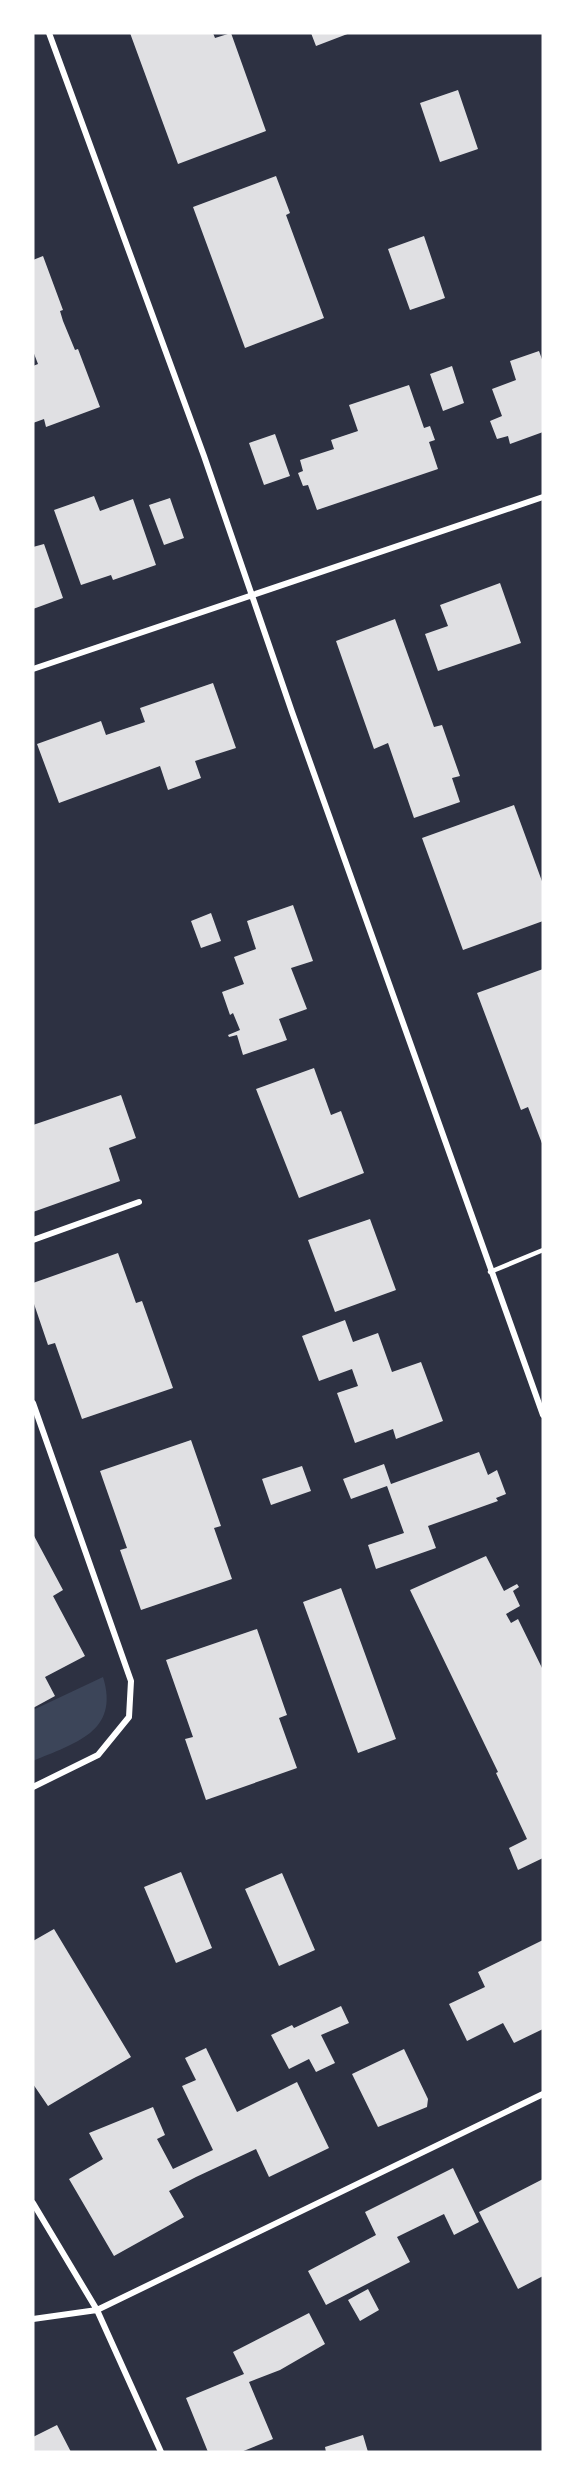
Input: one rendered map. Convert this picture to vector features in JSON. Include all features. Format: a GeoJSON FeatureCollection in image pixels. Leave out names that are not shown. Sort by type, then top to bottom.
{"type":"FeatureCollection","features":[{"type":"Feature","properties":{"kind":"street"},"geometry":{"type":"LineString","coordinates":[[50,33],[204,456],[250,594],[490,1272],[543,1415]]}},
{"type":"Feature","properties":{"kind":"street"},"geometry":{"type":"LineString","coordinates":[[33,669],[543,497]]}},
{"type":"Feature","properties":{"kind":"street"},"geometry":{"type":"LineString","coordinates":[[33,1240],[140,1202]]}},
{"type":"Feature","properties":{"kind":"street"},"geometry":{"type":"LineString","coordinates":[[33,1403],[131,1681],[129,1717],[98,1755],[33,1787]]}},
{"type":"Feature","properties":{"kind":"street"},"geometry":{"type":"LineString","coordinates":[[33,2319],[97,2310],[543,2094]]}},
{"type":"Feature","properties":{"kind":"street"},"geometry":{"type":"LineString","coordinates":[[33,2203],[97,2310],[161,2452]]}},
{"type":"Feature","properties":{"kind":"lane"},"geometry":{"type":"LineString","coordinates":[[490,1272],[543,1250]]}},
{"type":"Feature","properties":{"kind":"shaded area"},"geometry":{"type":"Polygon","coordinates":[[[103,1677],[107,1696],[105,1711],[99,1723],[78,1741],[33,1761],[33,1710],[103,1677]]]}},
{"type":"Feature","properties":{"kind":"building"},"geometry":{"type":"Polygon","coordinates":[[[130,33],[213,33],[215,38],[231,33],[266,131],[178,164],[130,33]]]}},
{"type":"Feature","properties":{"kind":"building"},"geometry":{"type":"Polygon","coordinates":[[[311,33],[350,33],[316,46],[311,33]]]}},
{"type":"Feature","properties":{"kind":"building"},"geometry":{"type":"Polygon","coordinates":[[[458,90],[478,149],[440,162],[420,103],[458,90]]]}},
{"type":"Feature","properties":{"kind":"building"},"geometry":{"type":"Polygon","coordinates":[[[276,176],[290,213],[286,215],[324,318],[245,348],[193,207],[276,176]]]}},
{"type":"Feature","properties":{"kind":"building"},"geometry":{"type":"Polygon","coordinates":[[[424,236],[445,298],[410,310],[388,249],[424,236]]]}},
{"type":"Feature","properties":{"kind":"building"},"geometry":{"type":"Polygon","coordinates":[[[43,256],[63,310],[60,311],[63,321],[75,350],[78,349],[100,407],[46,427],[44,419],[33,423],[33,366],[38,364],[33,351],[33,260],[43,256]]]}},
{"type":"Feature","properties":{"kind":"building"},"geometry":{"type":"Polygon","coordinates":[[[539,351],[543,362],[543,432],[510,444],[508,436],[497,439],[490,421],[502,416],[492,389],[516,380],[510,361],[539,351]]]}},
{"type":"Feature","properties":{"kind":"building"},"geometry":{"type":"Polygon","coordinates":[[[452,366],[464,403],[443,411],[430,374],[452,366]]]}},
{"type":"Feature","properties":{"kind":"building"},"geometry":{"type":"Polygon","coordinates":[[[409,385],[424,428],[430,426],[435,440],[429,442],[438,469],[317,510],[308,485],[303,486],[298,473],[303,471],[300,460],[334,449],[331,440],[358,431],[349,405],[409,385]]]}},
{"type":"Feature","properties":{"kind":"building"},"geometry":{"type":"Polygon","coordinates":[[[275,434],[290,476],[264,485],[249,443],[275,434]]]}},
{"type":"Feature","properties":{"kind":"building"},"geometry":{"type":"Polygon","coordinates":[[[94,496],[100,511],[133,499],[156,565],[113,580],[111,575],[81,585],[54,510],[94,496]]]}},
{"type":"Feature","properties":{"kind":"building"},"geometry":{"type":"Polygon","coordinates":[[[170,498],[184,538],[164,545],[149,505],[170,498]]]}},
{"type":"Feature","properties":{"kind":"building"},"geometry":{"type":"Polygon","coordinates":[[[44,544],[63,598],[33,609],[33,547],[44,544]]]}},
{"type":"Feature","properties":{"kind":"building"},"geometry":{"type":"Polygon","coordinates":[[[500,583],[521,643],[438,671],[425,634],[448,626],[440,605],[500,583]]]}},
{"type":"Feature","properties":{"kind":"building"},"geometry":{"type":"Polygon","coordinates":[[[395,619],[434,727],[442,725],[460,776],[452,778],[460,802],[414,818],[388,743],[374,749],[336,641],[395,619]]]}},
{"type":"Feature","properties":{"kind":"building"},"geometry":{"type":"Polygon","coordinates":[[[213,683],[236,748],[195,761],[201,778],[168,790],[160,766],[59,803],[37,744],[101,721],[106,735],[145,722],[140,708],[213,683]]]}},
{"type":"Feature","properties":{"kind":"building"},"geometry":{"type":"Polygon","coordinates":[[[514,805],[543,884],[543,921],[463,950],[422,838],[514,805]]]}},
{"type":"Feature","properties":{"kind":"building"},"geometry":{"type":"Polygon","coordinates":[[[293,905],[313,961],[291,968],[307,1009],[279,1019],[287,1040],[243,1055],[237,1035],[229,1037],[228,1035],[240,1030],[233,1013],[230,1015],[222,992],[244,984],[234,957],[256,949],[247,921],[293,905]]]}},
{"type":"Feature","properties":{"kind":"building"},"geometry":{"type":"Polygon","coordinates":[[[211,913],[221,941],[201,948],[191,921],[211,913]]]}},
{"type":"Feature","properties":{"kind":"building"},"geometry":{"type":"Polygon","coordinates":[[[543,969],[543,1146],[528,1107],[521,1110],[477,993],[543,969]]]}},
{"type":"Feature","properties":{"kind":"building"},"geometry":{"type":"Polygon","coordinates":[[[314,1068],[331,1115],[341,1111],[364,1173],[299,1198],[256,1089],[314,1068]]]}},
{"type":"Feature","properties":{"kind":"building"},"geometry":{"type":"Polygon","coordinates":[[[121,1095],[136,1138],[109,1148],[120,1181],[33,1212],[33,1125],[121,1095]]]}},
{"type":"Feature","properties":{"kind":"building"},"geometry":{"type":"Polygon","coordinates":[[[370,1219],[396,1290],[335,1312],[308,1240],[370,1219]]]}},
{"type":"Feature","properties":{"kind":"building"},"geometry":{"type":"Polygon","coordinates":[[[118,1253],[136,1303],[142,1301],[173,1388],[82,1419],[55,1343],[48,1345],[33,1301],[33,1283],[118,1253]]]}},
{"type":"Feature","properties":{"kind":"building"},"geometry":{"type":"Polygon","coordinates":[[[345,1320],[353,1342],[378,1333],[392,1372],[421,1362],[443,1421],[396,1439],[393,1429],[355,1443],[337,1393],[358,1386],[352,1369],[319,1381],[302,1336],[345,1320]]]}},
{"type":"Feature","properties":{"kind":"building"},"geometry":{"type":"Polygon","coordinates":[[[191,1440],[221,1526],[214,1528],[232,1579],[141,1610],[120,1550],[127,1548],[100,1471],[191,1440]]]}},
{"type":"Feature","properties":{"kind":"building"},"geometry":{"type":"Polygon","coordinates":[[[479,1452],[488,1475],[497,1470],[506,1494],[496,1498],[498,1501],[428,1526],[436,1548],[376,1569],[368,1545],[404,1533],[387,1486],[351,1499],[343,1479],[384,1464],[391,1484],[479,1452]]]}},
{"type":"Feature","properties":{"kind":"building"},"geometry":{"type":"Polygon","coordinates":[[[302,1466],[311,1491],[271,1505],[262,1479],[302,1466]]]}},
{"type":"Feature","properties":{"kind":"building"},"geometry":{"type":"Polygon","coordinates":[[[33,1534],[63,1590],[53,1596],[85,1656],[45,1677],[55,1696],[33,1708],[33,1534]]]}},
{"type":"Feature","properties":{"kind":"building"},"geometry":{"type":"Polygon","coordinates":[[[486,1556],[504,1591],[517,1584],[519,1587],[513,1591],[520,1606],[506,1614],[511,1623],[518,1619],[543,1670],[543,1858],[518,1870],[509,1848],[527,1839],[496,1773],[498,1772],[410,1590],[486,1556]]]}},
{"type":"Feature","properties":{"kind":"building"},"geometry":{"type":"Polygon","coordinates":[[[341,1588],[396,1739],[358,1753],[303,1602],[341,1588]]]}},
{"type":"Feature","properties":{"kind":"building"},"geometry":{"type":"Polygon","coordinates":[[[257,1629],[287,1715],[279,1718],[297,1768],[206,1800],[185,1739],[193,1737],[166,1660],[257,1629]]]}},
{"type":"Feature","properties":{"kind":"building"},"geometry":{"type":"Polygon","coordinates":[[[181,1872],[212,1948],[176,1963],[144,1887],[181,1872]]]}},
{"type":"Feature","properties":{"kind":"building"},"geometry":{"type":"Polygon","coordinates":[[[282,1873],[315,1950],[279,1966],[245,1889],[282,1873]]]}},
{"type":"Feature","properties":{"kind":"building"},"geometry":{"type":"Polygon","coordinates":[[[54,1929],[131,2057],[48,2106],[33,2084],[33,1941],[54,1929]]]}},
{"type":"Feature","properties":{"kind":"building"},"geometry":{"type":"Polygon","coordinates":[[[543,1940],[543,2029],[514,2043],[503,2023],[467,2041],[449,2004],[485,1987],[478,1972],[543,1940]]]}},
{"type":"Feature","properties":{"kind":"building"},"geometry":{"type":"Polygon","coordinates":[[[341,2006],[349,2023],[321,2035],[335,2063],[316,2072],[309,2059],[289,2069],[271,2035],[292,2025],[294,2028],[341,2006]]]}},
{"type":"Feature","properties":{"kind":"building"},"geometry":{"type":"Polygon","coordinates":[[[206,2048],[237,2112],[297,2082],[329,2148],[269,2177],[256,2149],[196,2177],[169,2191],[184,2217],[114,2256],[69,2179],[103,2159],[89,2133],[153,2107],[165,2135],[157,2139],[173,2169],[213,2150],[182,2086],[196,2080],[185,2058],[206,2048]]]}},
{"type":"Feature","properties":{"kind":"building"},"geometry":{"type":"Polygon","coordinates":[[[404,2049],[428,2099],[427,2107],[378,2127],[352,2074],[404,2049]]]}},
{"type":"Feature","properties":{"kind":"building"},"geometry":{"type":"Polygon","coordinates":[[[453,2168],[479,2222],[454,2235],[444,2214],[397,2237],[410,2262],[326,2305],[308,2271],[376,2235],[365,2212],[453,2168]]]}},
{"type":"Feature","properties":{"kind":"building"},"geometry":{"type":"Polygon","coordinates":[[[543,2179],[543,2276],[518,2289],[479,2212],[543,2179]]]}},
{"type":"Feature","properties":{"kind":"building"},"geometry":{"type":"Polygon","coordinates":[[[368,2289],[379,2310],[360,2321],[348,2300],[368,2289]]]}},
{"type":"Feature","properties":{"kind":"building"},"geometry":{"type":"Polygon","coordinates":[[[309,2313],[325,2344],[280,2370],[249,2382],[273,2439],[241,2452],[208,2452],[186,2398],[244,2374],[233,2352],[309,2313]]]}},
{"type":"Feature","properties":{"kind":"building"},"geometry":{"type":"Polygon","coordinates":[[[57,2425],[71,2452],[33,2452],[33,2437],[57,2425]]]}},
{"type":"Feature","properties":{"kind":"building"},"geometry":{"type":"Polygon","coordinates":[[[363,2435],[368,2452],[326,2452],[325,2447],[363,2435]]]}}]}
